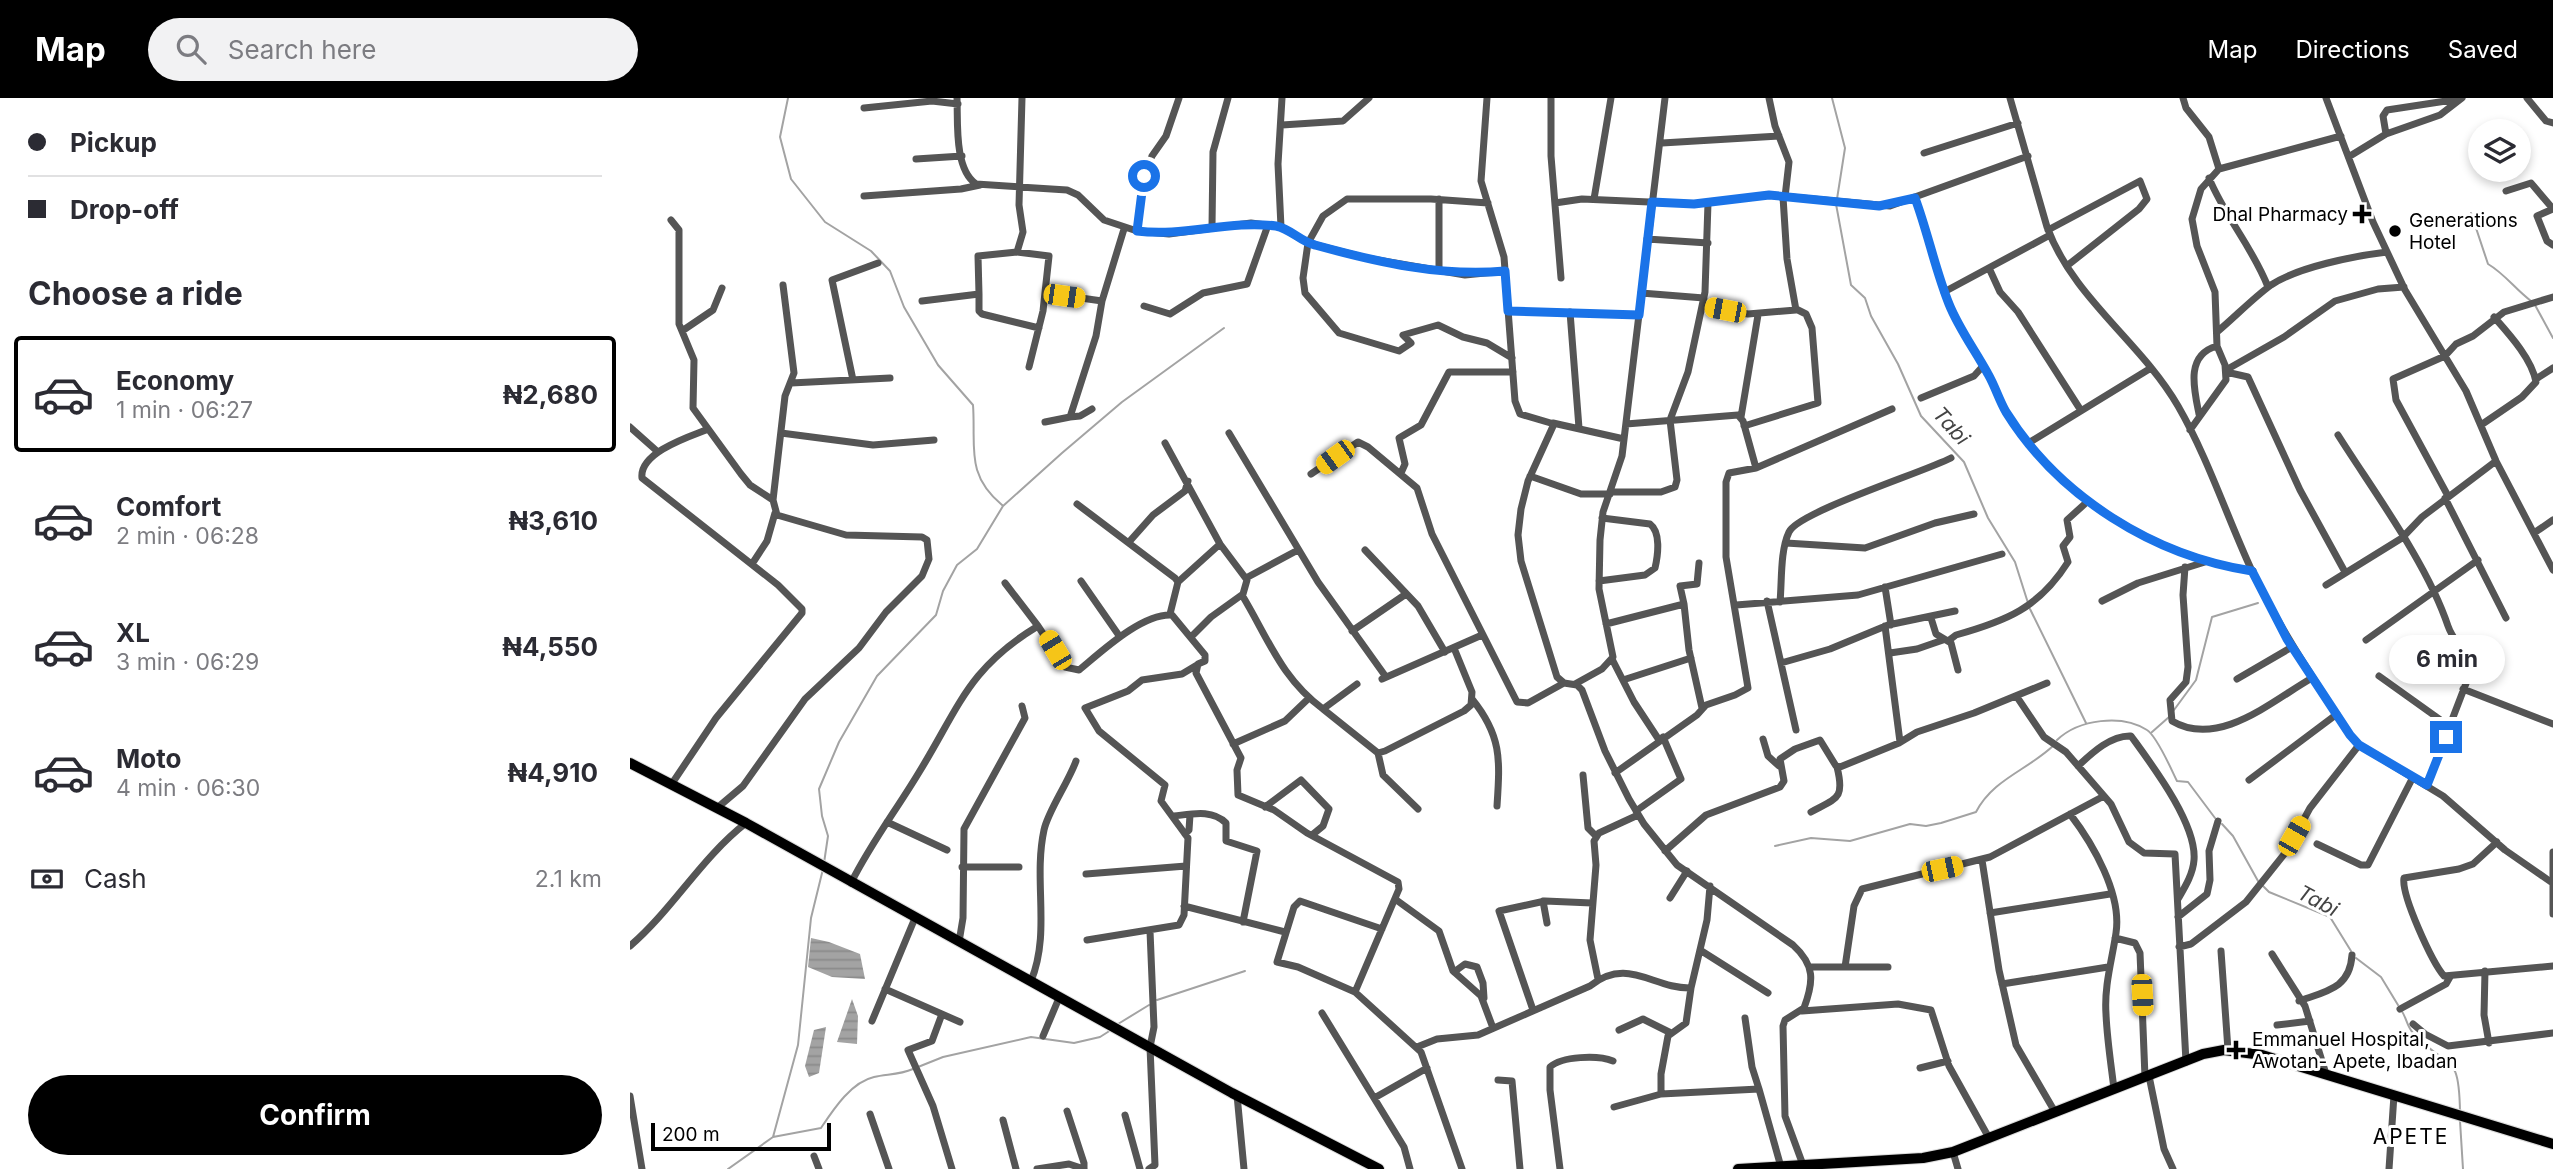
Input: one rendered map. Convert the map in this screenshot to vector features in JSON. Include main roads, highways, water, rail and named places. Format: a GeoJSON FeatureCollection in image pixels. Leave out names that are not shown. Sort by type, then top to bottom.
{"type":"FeatureCollection","features":[{"type":"Feature","properties":{"kind":"main road"},"geometry":{"type":"LineString","coordinates":[[630,763],[746,823],[1237,1095],[1379,1169]]}},
{"type":"Feature","properties":{"kind":"main road"},"geometry":{"type":"LineString","coordinates":[[1738,1169],[1803,1165],[1857,1166],[1953,1152],[2203,1054],[2228,1050],[2262,1055],[2553,1144]]}},
{"type":"Feature","properties":{"kind":"waterway"},"geometry":{"type":"LineString","coordinates":[[788,98],[780,137],[791,179],[825,222],[871,251],[890,271],[904,307],[938,365],[973,405],[977,471],[990,494],[1002,505]]}},
{"type":"Feature","properties":{"kind":"waterway","name":"Tabi"},"geometry":{"type":"LineString","coordinates":[[1832,98],[1845,148],[1837,199]]}},
{"type":"Feature","properties":{"kind":"waterway","name":"Tabi"},"geometry":{"type":"LineString","coordinates":[[1836,204],[1851,285],[1865,298],[1871,316],[1898,364],[1921,416],[1964,462],[1988,518],[2015,562],[2028,603]]}},
{"type":"Feature","properties":{"kind":"waterway"},"geometry":{"type":"LineString","coordinates":[[2471,213],[2488,264],[2531,301]]}},
{"type":"Feature","properties":{"kind":"waterway"},"geometry":{"type":"LineString","coordinates":[[2535,305],[2553,338]]}},
{"type":"Feature","properties":{"kind":"waterway"},"geometry":{"type":"LineString","coordinates":[[824,863],[828,836],[822,816],[819,789],[839,742],[877,676],[936,615],[943,591],[957,565],[977,549],[1003,506],[1062,453],[1122,402],[1224,328]]}},
{"type":"Feature","properties":{"kind":"waterway"},"geometry":{"type":"LineString","coordinates":[[2174,710],[2196,680],[2212,617],[2258,603]]}},
{"type":"Feature","properties":{"kind":"waterway","name":"Tabi"},"geometry":{"type":"LineString","coordinates":[[2030,609],[2086,723]]}},
{"type":"Feature","properties":{"kind":"waterway"},"geometry":{"type":"LineString","coordinates":[[2152,732],[2169,717]]}},
{"type":"Feature","properties":{"kind":"waterway","name":"Tabi"},"geometry":{"type":"LineString","coordinates":[[2057,740],[2089,723],[2113,721],[2137,725],[2151,733],[2177,781],[2188,782],[2215,818]]}},
{"type":"Feature","properties":{"kind":"waterway"},"geometry":{"type":"LineString","coordinates":[[1775,846],[1811,838],[1850,841],[1910,824],[1926,826],[1976,812],[2001,783],[2054,745]]}},
{"type":"Feature","properties":{"kind":"waterway","name":"Tabi"},"geometry":{"type":"LineString","coordinates":[[2222,824],[2233,836],[2258,881]]}},
{"type":"Feature","properties":{"kind":"waterway"},"geometry":{"type":"LineString","coordinates":[[773,1137],[798,1045],[811,918],[823,869]]}},
{"type":"Feature","properties":{"kind":"waterway","name":"Tabi"},"geometry":{"type":"LineString","coordinates":[[2262,885],[2269,892],[2330,917],[2351,951]]}},
{"type":"Feature","properties":{"kind":"waterway","name":"Tabi"},"geometry":{"type":"LineString","coordinates":[[2356,958],[2381,977],[2398,1005]]}},
{"type":"Feature","properties":{"kind":"waterway"},"geometry":{"type":"LineString","coordinates":[[1157,1000],[1245,971]]}},
{"type":"Feature","properties":{"kind":"waterway"},"geometry":{"type":"LineString","coordinates":[[1118,1024],[1149,1005]]}},
{"type":"Feature","properties":{"kind":"waterway","name":"Tabi"},"geometry":{"type":"LineString","coordinates":[[2401,1010],[2413,1033],[2450,1063],[2457,1079],[2460,1112]]}},
{"type":"Feature","properties":{"kind":"waterway"},"geometry":{"type":"LineString","coordinates":[[918,1067],[943,1057],[1031,1037],[1074,1043],[1100,1037],[1111,1030]]}},
{"type":"Feature","properties":{"kind":"waterway"},"geometry":{"type":"LineString","coordinates":[[728,1169],[773,1137],[821,1128],[843,1098],[866,1080],[913,1069]]}},
{"type":"Feature","properties":{"kind":"waterway","name":"Tabi"},"geometry":{"type":"LineString","coordinates":[[2460,1121],[2463,1169]]}},
{"type":"Feature","properties":{"kind":"place","name":"Dhal Pharmacy"},"geometry":{"type":"Point","coordinates":[2362,214]}},
{"type":"Feature","properties":{"kind":"place","name":"Generations Hotel"},"geometry":{"type":"Point","coordinates":[2395,231]}},
{"type":"Feature","properties":{"kind":"place","name":"Emmanuel Hospital, Awotan- Apete, Ibadan"},"geometry":{"type":"Point","coordinates":[2236,1050]}},
{"type":"Feature","properties":{"kind":"district","name":"APETE"},"geometry":{"type":"Point","coordinates":[2411,1137]}}]}
